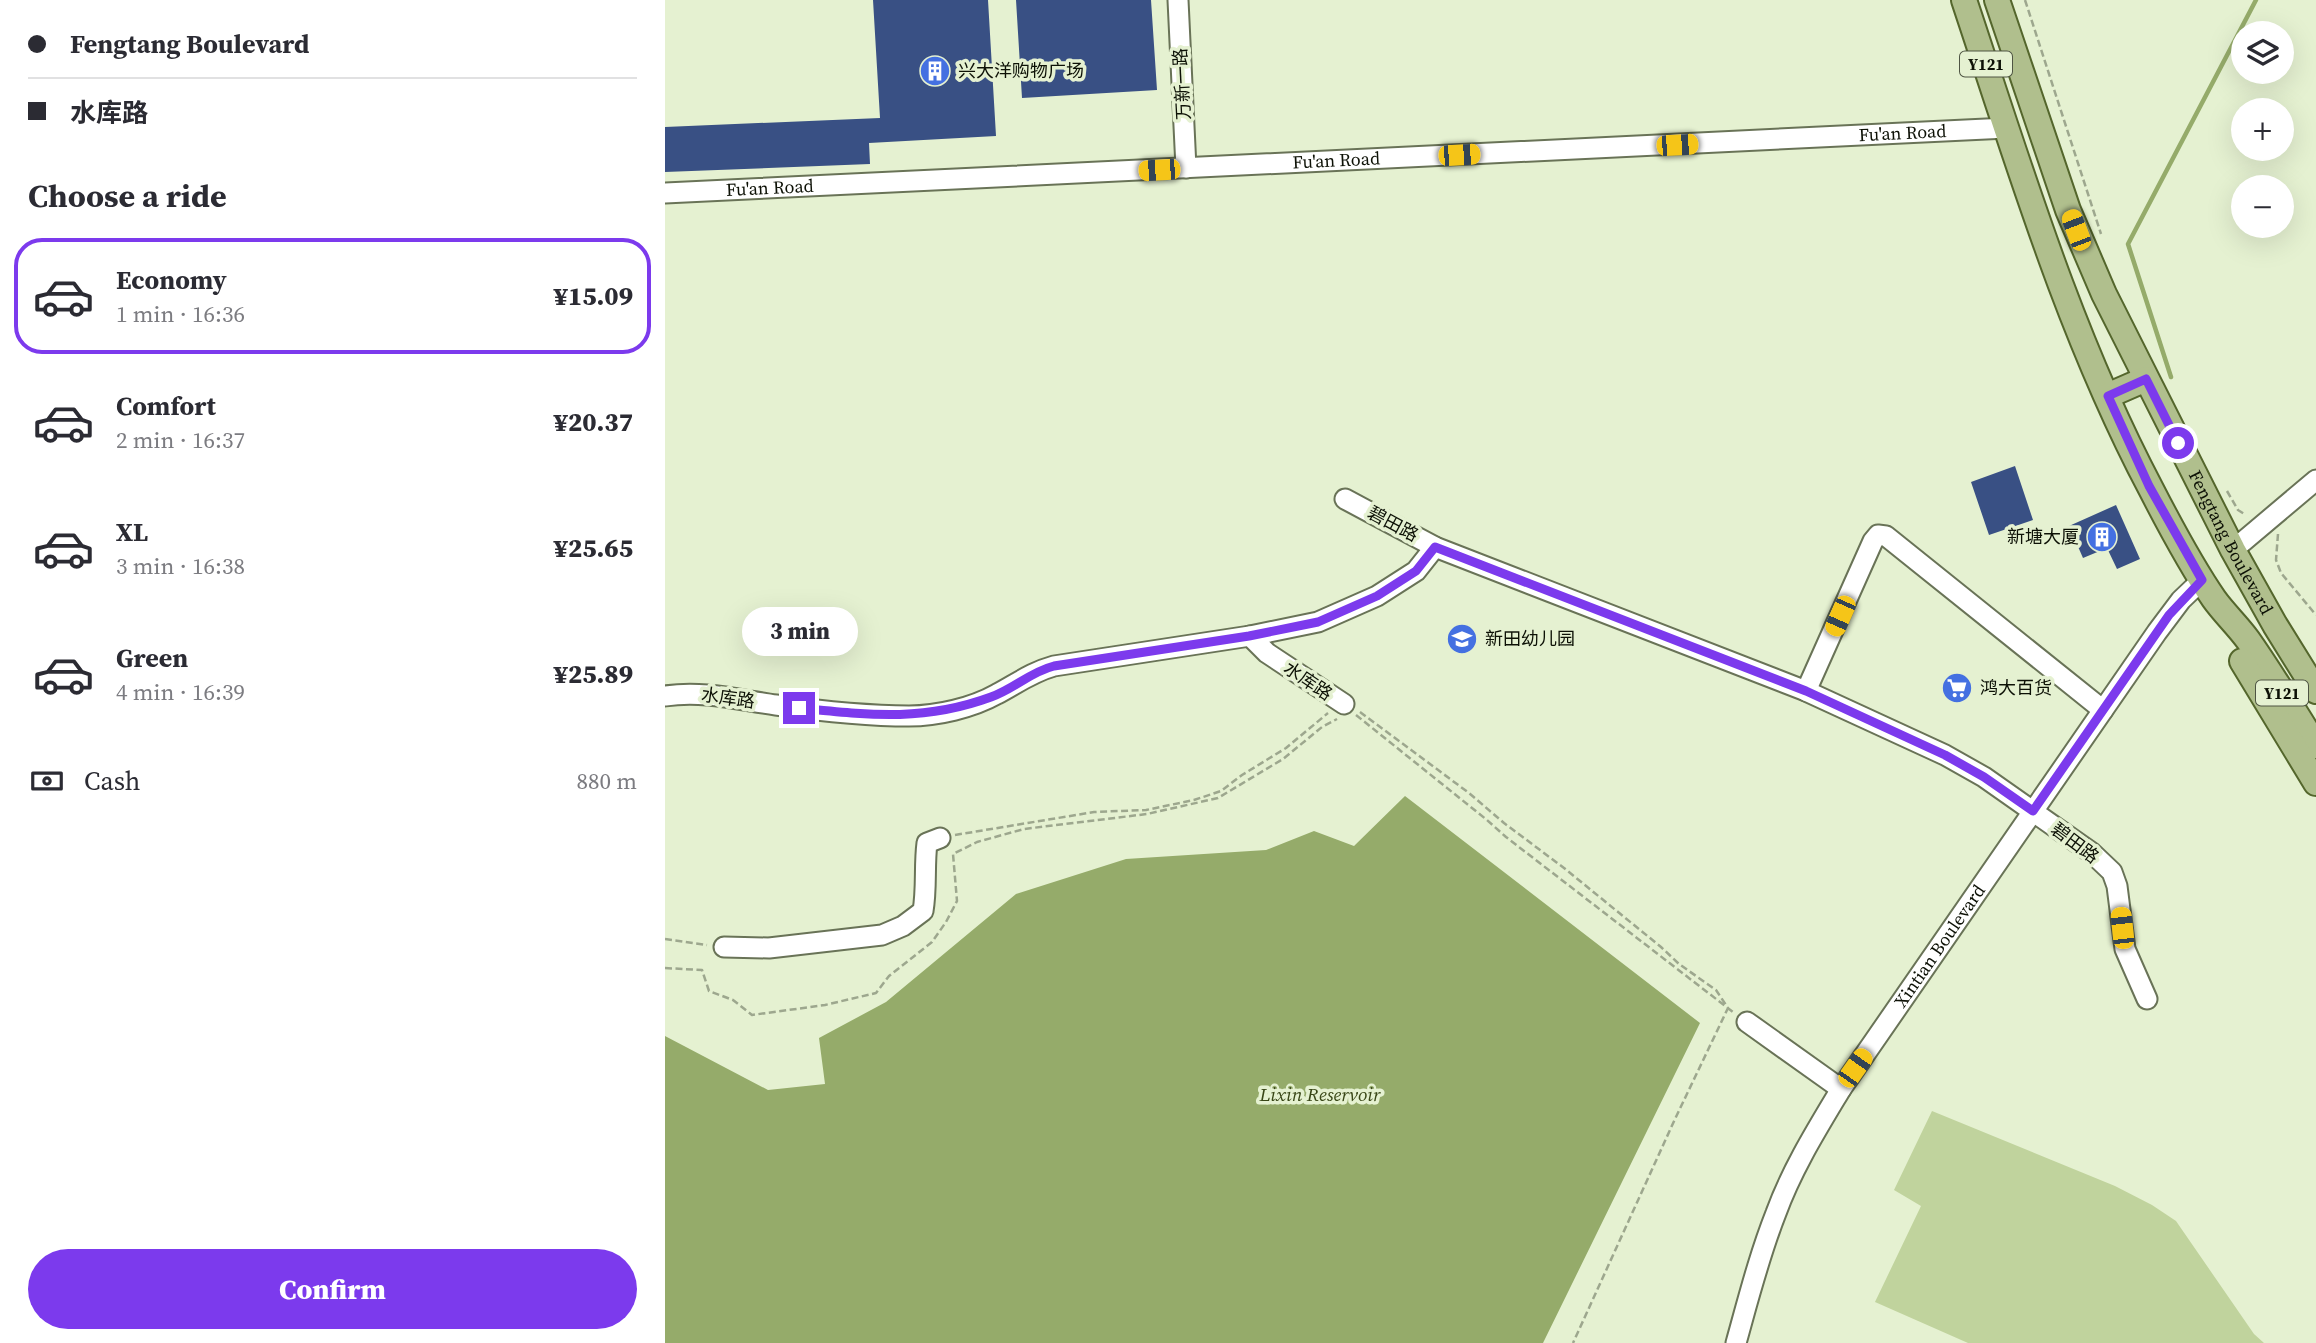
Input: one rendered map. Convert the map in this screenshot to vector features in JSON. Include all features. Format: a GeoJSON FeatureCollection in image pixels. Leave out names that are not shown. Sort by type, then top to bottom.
{"type":"FeatureCollection","features":[{"type":"Feature","properties":{"kind":"main road","name":"Fengtang Boulevard"},"geometry":{"type":"LineString","coordinates":[[1964,0],[2047,245],[2108,396],[2149,486],[2208,590],[2247,639],[2316,746]]}},
{"type":"Feature","properties":{"kind":"main road","name":"Fengtang Boulevard"},"geometry":{"type":"LineString","coordinates":[[1997,0],[2080,241],[2233,550],[2316,691]]}},
{"type":"Feature","properties":{"kind":"main road"},"geometry":{"type":"LineString","coordinates":[[2108,396],[2146,379]]}},
{"type":"Feature","properties":{"kind":"main road"},"geometry":{"type":"LineString","coordinates":[[2208,590],[2235,649],[2316,783]]}},
{"type":"Feature","properties":{"kind":"main road"},"geometry":{"type":"LineString","coordinates":[[2275,625],[2316,668]]}},
{"type":"Feature","properties":{"kind":"street","name":"万新一路"},"geometry":{"type":"LineString","coordinates":[[1178,0],[1186,168]]}},
{"type":"Feature","properties":{"kind":"street","name":"Fu'an Road"},"geometry":{"type":"LineString","coordinates":[[665,193],[2007,128]]}},
{"type":"Feature","properties":{"kind":"street"},"geometry":{"type":"LineString","coordinates":[[2233,550],[2316,480]]}},
{"type":"Feature","properties":{"kind":"street","name":"碧田路"},"geometry":{"type":"LineString","coordinates":[[1345,499],[1435,547],[1806,691],[1945,755],[1984,777],[2092,853],[2112,872],[2117,886],[2125,949],[2147,999]]}},
{"type":"Feature","properties":{"kind":"street"},"geometry":{"type":"LineString","coordinates":[[1806,691],[1873,541],[1878,536],[1886,536],[2103,710]]}},
{"type":"Feature","properties":{"kind":"street"},"geometry":{"type":"LineString","coordinates":[[1249,636],[1318,622],[1377,596],[1416,571],[1435,547]]}},
{"type":"Feature","properties":{"kind":"street","name":"Xintian Boulevard"},"geometry":{"type":"LineString","coordinates":[[1736,1343],[1776,1211],[1804,1152],[1841,1089],[2169,615],[2208,590]]}},
{"type":"Feature","properties":{"kind":"street","name":"水库路"},"geometry":{"type":"LineString","coordinates":[[665,696],[685,693],[717,695],[799,708],[911,716],[951,710],[995,696],[1037,671],[1054,666],[1249,636],[1267,653],[1347,707]]}},
{"type":"Feature","properties":{"kind":"street"},"geometry":{"type":"LineString","coordinates":[[724,947],[769,948],[882,935],[903,926],[923,911],[927,889],[927,843],[940,838]]}},
{"type":"Feature","properties":{"kind":"street"},"geometry":{"type":"LineString","coordinates":[[1747,1022],[1841,1089]]}},
{"type":"Feature","properties":{"kind":"path"},"geometry":{"type":"LineString","coordinates":[[2025,0],[2103,241]]}},
{"type":"Feature","properties":{"kind":"path"},"geometry":{"type":"LineString","coordinates":[[2225,488],[2238,510],[2251,518]]}},
{"type":"Feature","properties":{"kind":"path"},"geometry":{"type":"LineString","coordinates":[[2272,528],[2279,534],[2276,560],[2281,573],[2316,615]]}},
{"type":"Feature","properties":{"kind":"path"},"geometry":{"type":"LineString","coordinates":[[665,968],[702,970],[709,991],[733,1000],[752,1014],[825,1005],[876,993],[889,976],[932,942],[946,922],[957,901],[953,854],[977,842],[1024,829],[1147,814],[1218,798],[1283,759],[1347,707]]}},
{"type":"Feature","properties":{"kind":"path"},"geometry":{"type":"LineString","coordinates":[[1347,707],[1506,837],[1747,1022]]}},
{"type":"Feature","properties":{"kind":"path"},"geometry":{"type":"LineString","coordinates":[[940,838],[1094,812],[1146,810],[1194,800],[1221,791],[1286,748],[1328,713],[1354,707],[1469,793],[1679,964],[1716,990],[1728,1008]]}},
{"type":"Feature","properties":{"kind":"path"},"geometry":{"type":"LineString","coordinates":[[665,939],[724,947]]}},
{"type":"Feature","properties":{"kind":"path"},"geometry":{"type":"LineString","coordinates":[[1573,1343],[1728,1008]]}},
{"type":"Feature","properties":{"kind":"shaded area"},"geometry":{"type":"Polygon","coordinates":[[[1932,1111],[2115,1186],[2176,1221],[2254,1334],[2264,1343],[1968,1343],[1875,1302],[1921,1206],[1894,1190],[1932,1111]]]}},
{"type":"Feature","properties":{"kind":"water","name":"Lixin Reservoir"},"geometry":{"type":"Polygon","coordinates":[[[1405,796],[1700,1023],[1543,1343],[665,1343],[665,1036],[768,1090],[825,1084],[819,1038],[886,1002],[1016,894],[1126,859],[1266,850],[1314,831],[1354,846],[1405,796]]]}},
{"type":"Feature","properties":{"kind":"building","name":"兴大洋购物广场"},"geometry":{"type":"Polygon","coordinates":[[[873,0],[988,0],[996,136],[869,143],[870,164],[665,172],[665,127],[880,118],[873,0]]]}},
{"type":"Feature","properties":{"kind":"building"},"geometry":{"type":"Polygon","coordinates":[[[1016,0],[1151,0],[1157,90],[1022,98],[1016,0]]]}},
{"type":"Feature","properties":{"kind":"building"},"geometry":{"type":"Polygon","coordinates":[[[2015,466],[2033,520],[1989,535],[1971,482],[2015,466]]]}},
{"type":"Feature","properties":{"kind":"building","name":"新塘大厦"},"geometry":{"type":"Polygon","coordinates":[[[2116,505],[2140,559],[2117,569],[2107,548],[2083,558],[2069,526],[2116,505]]]}},
{"type":"Feature","properties":{"kind":"waterway"},"geometry":{"type":"LineString","coordinates":[[2171,377],[2128,244],[2256,0]]}},
{"type":"Feature","properties":{"kind":"place","name":"兴大洋购物广场"},"geometry":{"type":"Point","coordinates":[935,71]}},
{"type":"Feature","properties":{"kind":"place","name":"新塘大厦"},"geometry":{"type":"Point","coordinates":[2102,537]}},
{"type":"Feature","properties":{"kind":"place","name":"新田幼儿园"},"geometry":{"type":"Point","coordinates":[1462,639]}},
{"type":"Feature","properties":{"kind":"place","name":"鸿大百货"},"geometry":{"type":"Point","coordinates":[1957,688]}},
{"type":"Feature","properties":{"kind":"route"},"geometry":{"type":"LineString","coordinates":[[799,708],[911,716],[951,710],[995,696],[1037,671],[1054,666],[1249,636],[1318,622],[1377,596],[1416,571],[1435,547],[1806,691],[1881,724],[1984,777],[2033,811],[2169,615],[2202,580],[2149,486],[2108,396],[2146,379],[2178,443]]}}]}
